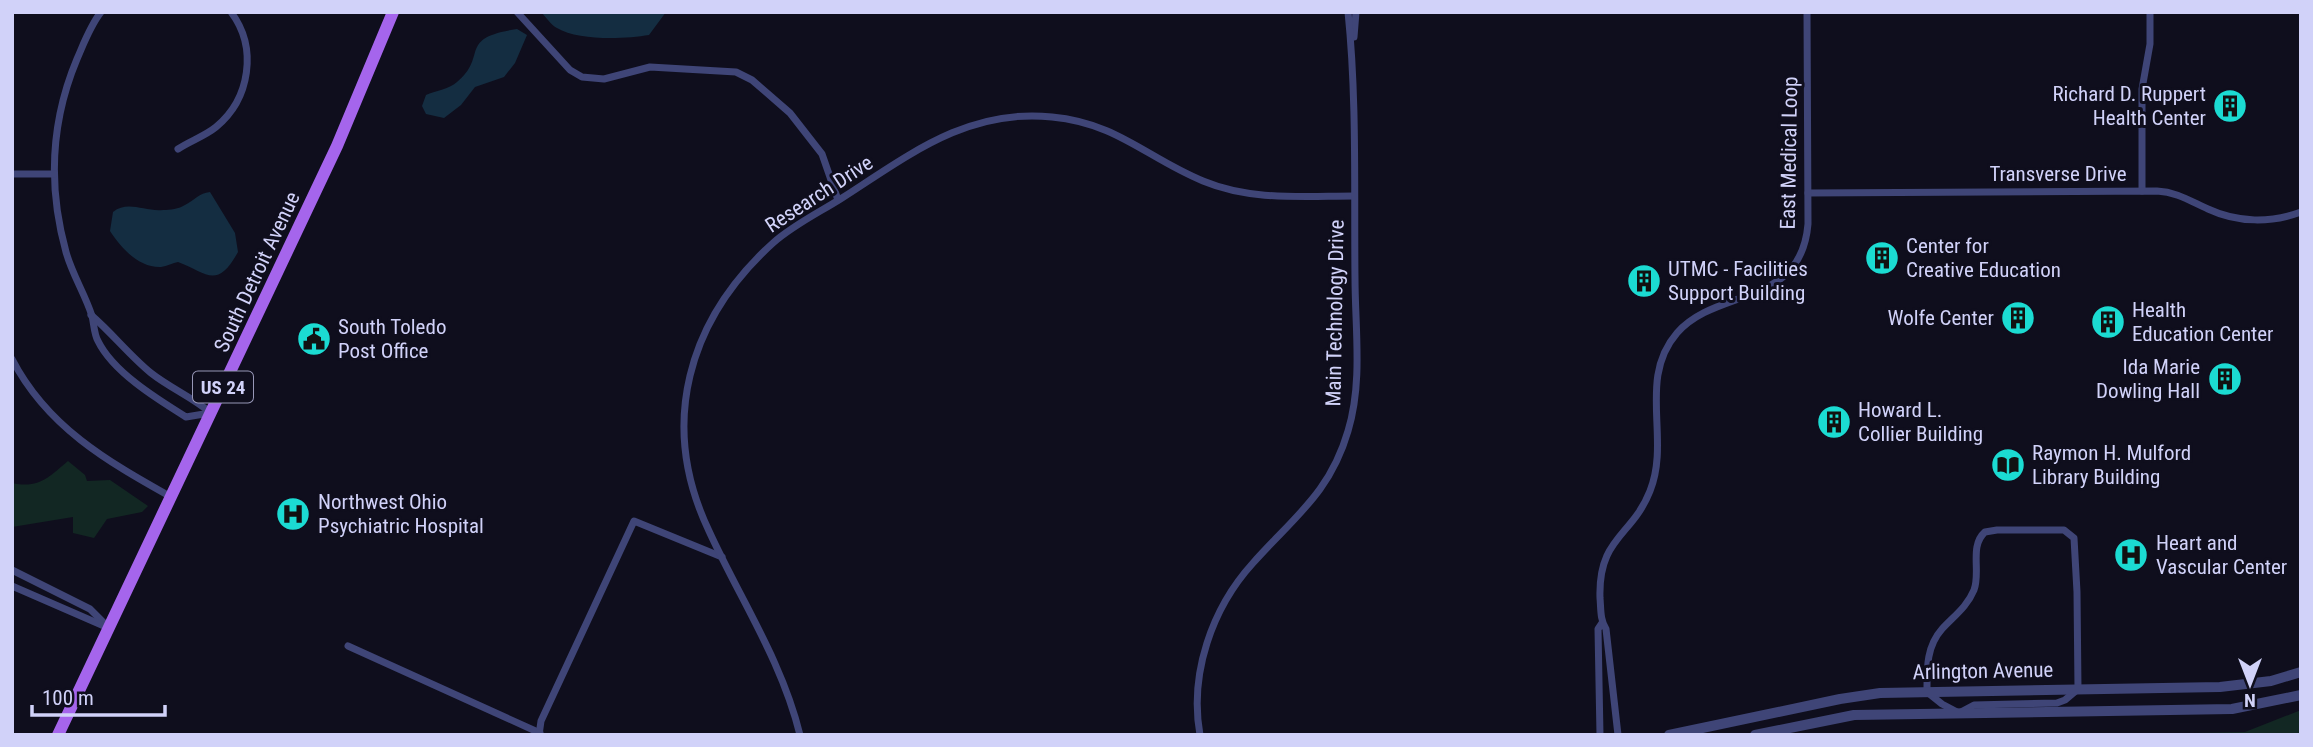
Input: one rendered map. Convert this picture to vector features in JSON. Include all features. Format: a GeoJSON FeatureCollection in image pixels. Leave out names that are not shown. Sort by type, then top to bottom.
{"type":"FeatureCollection","features":[{"type":"Feature","properties":{"kind":"main road","name":"South Detroit Avenue"},"geometry":{"type":"LineString","coordinates":[[58,735],[337,146],[393,12]]}},
{"type":"Feature","properties":{"kind":"street"},"geometry":{"type":"LineString","coordinates":[[102,12],[86,39],[66,87],[58,119],[54,174],[66,251],[91,315],[97,340],[107,355],[136,383],[186,417],[211,413]]}},
{"type":"Feature","properties":{"kind":"street"},"geometry":{"type":"LineString","coordinates":[[178,149],[214,129],[232,112],[241,96],[248,60],[245,40],[231,12]]}},
{"type":"Feature","properties":{"kind":"street"},"geometry":{"type":"LineString","coordinates":[[517,12],[570,70],[582,77],[604,79],[650,67],[737,72],[752,80],[790,113],[822,154],[838,200]]}},
{"type":"Feature","properties":{"kind":"street"},"geometry":{"type":"LineString","coordinates":[[1348,12],[1352,55]]}},
{"type":"Feature","properties":{"kind":"street"},"geometry":{"type":"LineString","coordinates":[[1352,55],[1356,12]]}},
{"type":"Feature","properties":{"kind":"street","name":"East Medical Loop"},"geometry":{"type":"LineString","coordinates":[[1618,735],[1606,629],[1602,622],[1600,584],[1604,562],[1615,540],[1645,502],[1654,480],[1656,384],[1662,356],[1672,339],[1693,319],[1764,290],[1788,270],[1801,251],[1806,235],[1808,193],[1807,12]]}},
{"type":"Feature","properties":{"kind":"street"},"geometry":{"type":"LineString","coordinates":[[2142,191],[2141,93],[2150,48],[2150,12]]}},
{"type":"Feature","properties":{"kind":"street","name":"Main Technology Drive"},"geometry":{"type":"LineString","coordinates":[[1200,735],[1200,673],[1217,617],[1243,575],[1322,488],[1338,458],[1349,427],[1356,383],[1352,55]]}},
{"type":"Feature","properties":{"kind":"street","name":"Research Drive"},"geometry":{"type":"LineString","coordinates":[[800,735],[787,688],[695,498],[684,442],[686,393],[697,349],[715,311],[740,276],[776,240],[943,135],[991,120],[1038,116],[1071,120],[1104,129],[1195,177],[1235,191],[1281,197],[1354,196]]}},
{"type":"Feature","properties":{"kind":"street"},"geometry":{"type":"LineString","coordinates":[[12,174],[54,174]]}},
{"type":"Feature","properties":{"kind":"street","name":"Transverse Drive"},"geometry":{"type":"LineString","coordinates":[[1808,193],[2175,192],[2214,212],[2243,219],[2273,219],[2301,212]]}},
{"type":"Feature","properties":{"kind":"street"},"geometry":{"type":"LineString","coordinates":[[91,315],[113,333],[150,372],[196,400],[211,413]]}},
{"type":"Feature","properties":{"kind":"street"},"geometry":{"type":"LineString","coordinates":[[12,359],[30,390],[94,452],[171,497]]}},
{"type":"Feature","properties":{"kind":"street"},"geometry":{"type":"LineString","coordinates":[[348,646],[540,734],[541,721],[634,521],[722,557]]}},
{"type":"Feature","properties":{"kind":"street"},"geometry":{"type":"LineString","coordinates":[[2061,530],[2070,533],[2074,538],[2077,689],[2065,700],[2057,703],[1973,705],[1959,713],[1927,692],[1927,661],[1932,645],[1939,632],[1960,612],[1972,594],[1977,578],[1978,540],[1985,532],[2061,530]]}},
{"type":"Feature","properties":{"kind":"street"},"geometry":{"type":"LineString","coordinates":[[12,570],[90,609],[108,627]]}},
{"type":"Feature","properties":{"kind":"street"},"geometry":{"type":"LineString","coordinates":[[12,586],[108,627]]}},
{"type":"Feature","properties":{"kind":"street","name":"East Medical Loop"},"geometry":{"type":"LineString","coordinates":[[1600,735],[1598,629],[1602,622]]}},
{"type":"Feature","properties":{"kind":"street","name":"Arlington Avenue"},"geometry":{"type":"LineString","coordinates":[[1669,735],[1859,695],[2220,687],[2271,681],[2301,672]]}},
{"type":"Feature","properties":{"kind":"street","name":"Arlington Avenue"},"geometry":{"type":"LineString","coordinates":[[1755,735],[1854,715],[2231,709],[2301,695]]}},
{"type":"Feature","properties":{"kind":"green space"},"geometry":{"type":"Polygon","coordinates":[[[68,461],[85,475],[87,481],[110,480],[148,506],[142,512],[107,519],[94,538],[73,533],[73,517],[12,527],[12,483],[37,483],[68,461]]]}},
{"type":"Feature","properties":{"kind":"green space"},"geometry":{"type":"Polygon","coordinates":[[[2301,710],[2301,735],[2090,735],[2245,732],[2301,710]]]}},
{"type":"Feature","properties":{"kind":"water"},"geometry":{"type":"Polygon","coordinates":[[[541,12],[666,12],[649,35],[615,38],[589,37],[566,32],[555,27],[541,12]]]}},
{"type":"Feature","properties":{"kind":"water"},"geometry":{"type":"Polygon","coordinates":[[[517,29],[527,35],[515,63],[504,77],[475,87],[461,105],[444,118],[426,114],[422,106],[426,95],[457,82],[466,73],[476,49],[486,37],[517,29]]]}},
{"type":"Feature","properties":{"kind":"water"},"geometry":{"type":"Polygon","coordinates":[[[210,192],[235,233],[238,252],[231,264],[217,275],[204,274],[178,262],[161,267],[145,264],[125,250],[110,231],[113,212],[119,209],[174,209],[210,192]]]}},
{"type":"Feature","properties":{"kind":"place","name":"Richard D. Ruppert Health Center"},"geometry":{"type":"Point","coordinates":[2230,106]}},
{"type":"Feature","properties":{"kind":"place","name":"Center for Creative Education"},"geometry":{"type":"Point","coordinates":[1882,258]}},
{"type":"Feature","properties":{"kind":"place","name":"UTMC - Facilities Support Building"},"geometry":{"type":"Point","coordinates":[1644,281]}},
{"type":"Feature","properties":{"kind":"place","name":"Wolfe Center"},"geometry":{"type":"Point","coordinates":[2018,318]}},
{"type":"Feature","properties":{"kind":"place","name":"Health Education Center"},"geometry":{"type":"Point","coordinates":[2108,322]}},
{"type":"Feature","properties":{"kind":"place","name":"South Toledo Post Office"},"geometry":{"type":"Point","coordinates":[314,339]}},
{"type":"Feature","properties":{"kind":"place","name":"Ida Marie Dowling Hall"},"geometry":{"type":"Point","coordinates":[2225,379]}},
{"type":"Feature","properties":{"kind":"place","name":"Howard L. Collier Building"},"geometry":{"type":"Point","coordinates":[1834,422]}},
{"type":"Feature","properties":{"kind":"place","name":"Raymon H. Mulford Library Building"},"geometry":{"type":"Point","coordinates":[2008,465]}},
{"type":"Feature","properties":{"kind":"place","name":"Northwest Ohio Psychiatric Hospital"},"geometry":{"type":"Point","coordinates":[293,514]}},
{"type":"Feature","properties":{"kind":"place","name":"Heart and Vascular Center"},"geometry":{"type":"Point","coordinates":[2131,555]}}]}
